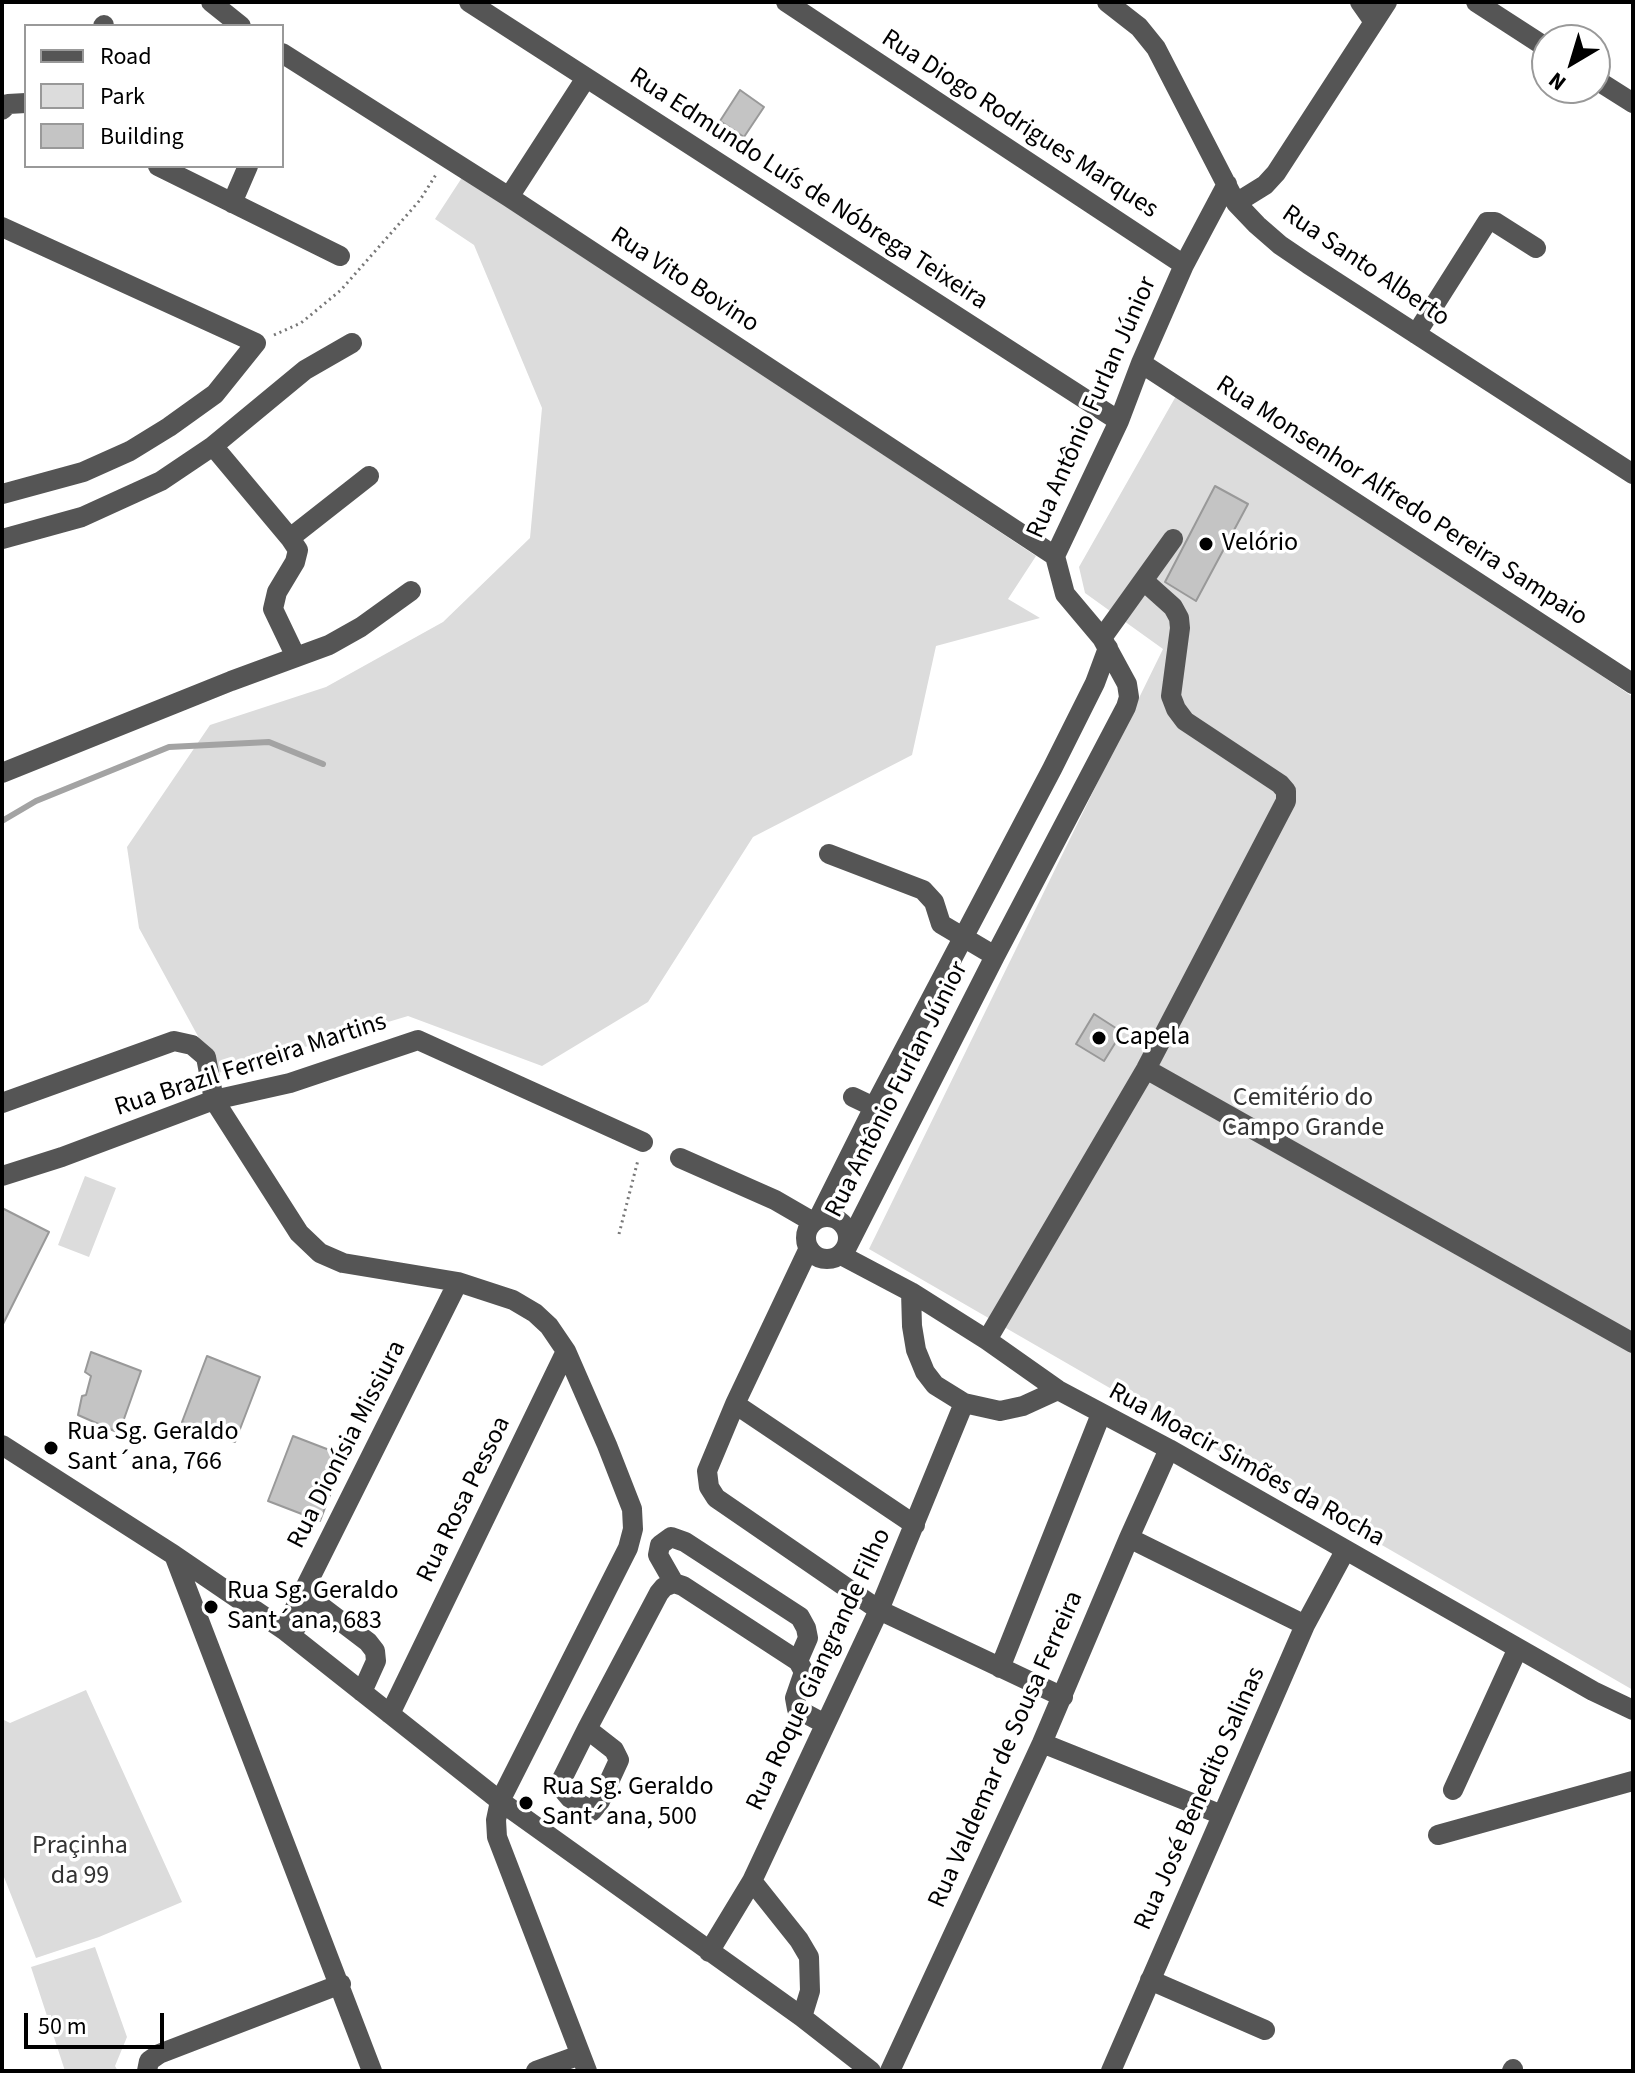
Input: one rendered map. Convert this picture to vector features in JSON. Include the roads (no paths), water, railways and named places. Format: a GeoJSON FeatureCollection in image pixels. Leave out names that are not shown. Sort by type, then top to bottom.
{"type":"FeatureCollection","features":[{"type":"Feature","properties":{"kind":"street"},"geometry":{"type":"LineString","coordinates":[[211,2],[238,24]]}},
{"type":"Feature","properties":{"kind":"street","name":"Rua Edmundo Luís de Nóbrega Teixeira"},"geometry":{"type":"LineString","coordinates":[[469,2],[1119,421]]}},
{"type":"Feature","properties":{"kind":"street","name":"Rua Diogo Rodrigues Marques"},"geometry":{"type":"LineString","coordinates":[[786,2],[1184,265]]}},
{"type":"Feature","properties":{"kind":"street","name":"Rua Santo Alberto"},"geometry":{"type":"LineString","coordinates":[[1107,2],[1139,27],[1156,48],[1236,203],[1280,245],[1630,467]]}},
{"type":"Feature","properties":{"kind":"street"},"geometry":{"type":"LineString","coordinates":[[1360,2],[1374,22]]}},
{"type":"Feature","properties":{"kind":"street"},"geometry":{"type":"LineString","coordinates":[[1236,203],[1265,185],[1276,173],[1387,2]]}},
{"type":"Feature","properties":{"kind":"street"},"geometry":{"type":"LineString","coordinates":[[1476,2],[1531,38]]}},
{"type":"Feature","properties":{"kind":"street","name":"Rua Vito Bovino"},"geometry":{"type":"LineString","coordinates":[[284,54],[509,197],[1055,556]]}},
{"type":"Feature","properties":{"kind":"street"},"geometry":{"type":"LineString","coordinates":[[509,197],[586,78]]}},
{"type":"Feature","properties":{"kind":"street"},"geometry":{"type":"LineString","coordinates":[[1611,89],[1633,103]]}},
{"type":"Feature","properties":{"kind":"street"},"geometry":{"type":"LineString","coordinates":[[2,110],[8,104],[24,103]]}},
{"type":"Feature","properties":{"kind":"street"},"geometry":{"type":"LineString","coordinates":[[167,168],[197,175],[232,203],[340,256]]}},
{"type":"Feature","properties":{"kind":"street"},"geometry":{"type":"LineString","coordinates":[[232,203],[247,168]]}},
{"type":"Feature","properties":{"kind":"street","name":"Rua Antônio Furlan Júnior"},"geometry":{"type":"LineString","coordinates":[[844,1251],[1126,707],[1129,697],[1127,684],[1105,643],[1065,594],[1055,556],[1119,421],[1184,265],[1227,184]]}},
{"type":"Feature","properties":{"kind":"street"},"geometry":{"type":"LineString","coordinates":[[1416,334],[1487,222],[1495,222],[1536,248]]}},
{"type":"Feature","properties":{"kind":"street"},"geometry":{"type":"LineString","coordinates":[[2,227],[256,343],[215,394],[130,451],[83,472],[2,494]]}},
{"type":"Feature","properties":{"kind":"street"},"geometry":{"type":"LineString","coordinates":[[2,539],[82,517],[161,481],[213,446],[305,370],[352,343]]}},
{"type":"Feature","properties":{"kind":"street","name":"Rua Monsenhor Alfredo Pereira Sampaio"},"geometry":{"type":"LineString","coordinates":[[1141,363],[1633,684]]}},
{"type":"Feature","properties":{"kind":"street"},"geometry":{"type":"LineString","coordinates":[[213,446],[298,550],[295,562],[277,592],[273,609],[296,657]]}},
{"type":"Feature","properties":{"kind":"street"},"geometry":{"type":"LineString","coordinates":[[290,538],[369,476]]}},
{"type":"Feature","properties":{"kind":"street"},"geometry":{"type":"LineString","coordinates":[[1105,643],[1173,539]]}},
{"type":"Feature","properties":{"kind":"street"},"geometry":{"type":"LineString","coordinates":[[987,1340],[1146,1069],[1286,801],[1286,791],[1280,784],[1185,721],[1176,709],[1171,696],[1179,618],[1173,607],[1144,581]]}},
{"type":"Feature","properties":{"kind":"street"},"geometry":{"type":"LineString","coordinates":[[2,773],[329,645],[361,627],[411,591]]}},
{"type":"Feature","properties":{"kind":"street","name":"Rua Antônio Furlan Júnior"},"geometry":{"type":"LineString","coordinates":[[816,1221],[1089,695],[1105,643]]}},
{"type":"Feature","properties":{"kind":"street"},"geometry":{"type":"LineString","coordinates":[[829,854],[923,890],[934,902],[941,924],[964,939]]}},
{"type":"Feature","properties":{"kind":"street"},"geometry":{"type":"LineString","coordinates":[[1004,860],[1037,876]]}},
{"type":"Feature","properties":{"kind":"street","name":"Rua Antônio Furlan Júnior"},"geometry":{"type":"LineString","coordinates":[[964,939],[995,956]]}},
{"type":"Feature","properties":{"kind":"street","name":"Rua Brazil Ferreira Martins"},"geometry":{"type":"LineString","coordinates":[[2,1176],[214,1100],[290,1083],[418,1040],[643,1142]]}},
{"type":"Feature","properties":{"kind":"street"},"geometry":{"type":"LineString","coordinates":[[2,1103],[174,1041],[192,1045],[206,1057],[214,1100],[291,1221],[320,1253],[343,1263],[458,1282],[513,1300],[549,1326],[566,1351],[632,1509],[633,1529],[628,1548],[500,1801],[496,1820],[497,1837],[584,2063],[536,2071]]}},
{"type":"Feature","properties":{"kind":"street"},"geometry":{"type":"LineString","coordinates":[[1146,1069],[1633,1343]]}},
{"type":"Feature","properties":{"kind":"street"},"geometry":{"type":"LineString","coordinates":[[853,1097],[874,1107]]}},
{"type":"Feature","properties":{"kind":"street"},"geometry":{"type":"LineString","coordinates":[[680,1158],[816,1221]]}},
{"type":"Feature","properties":{"kind":"street"},"geometry":{"type":"LineString","coordinates":[[809,1248],[815,1256],[823,1259],[833,1259],[844,1251],[849,1235],[843,1223],[831,1217],[816,1221],[808,1230],[809,1248],[735,1404],[707,1471],[706,1479],[716,1498],[879,1610],[1063,1697]]}},
{"type":"Feature","properties":{"kind":"street","name":"Rua Moacir Simões da Rocha"},"geometry":{"type":"LineString","coordinates":[[844,1251],[987,1340],[1058,1390],[1169,1449],[1593,1691],[1633,1710]]}},
{"type":"Feature","properties":{"kind":"street","name":"Rua Dionísia Missiura"},"geometry":{"type":"LineString","coordinates":[[287,1633],[458,1282]]}},
{"type":"Feature","properties":{"kind":"street"},"geometry":{"type":"LineString","coordinates":[[911,1292],[916,1350],[925,1372],[935,1385],[964,1403],[1000,1411],[1023,1406],[1058,1390]]}},
{"type":"Feature","properties":{"kind":"street","name":"Rua Rosa Pessoa"},"geometry":{"type":"LineString","coordinates":[[390,1714],[566,1351]]}},
{"type":"Feature","properties":{"kind":"street","name":"Rua Roque Giangrande Filho"},"geometry":{"type":"LineString","coordinates":[[709,1952],[752,1881],[879,1610],[964,1403]]}},
{"type":"Feature","properties":{"kind":"street"},"geometry":{"type":"LineString","coordinates":[[735,1404],[915,1525]]}},
{"type":"Feature","properties":{"kind":"street"},"geometry":{"type":"LineString","coordinates":[[1000,1668],[1101,1414]]}},
{"type":"Feature","properties":{"kind":"street"},"geometry":{"type":"LineString","coordinates":[[2,1445],[174,1555],[287,1633],[500,1801],[802,2017],[871,2071]]}},
{"type":"Feature","properties":{"kind":"street","name":"Rua Valdemar de Sousa Ferreira"},"geometry":{"type":"LineString","coordinates":[[890,2071],[1063,1697],[1169,1449]]}},
{"type":"Feature","properties":{"kind":"street"},"geometry":{"type":"LineString","coordinates":[[674,1583],[658,1555],[660,1545],[671,1537],[685,1542],[800,1617],[808,1638],[798,1661]]}},
{"type":"Feature","properties":{"kind":"street"},"geometry":{"type":"LineString","coordinates":[[1129,1538],[1305,1625]]}},
{"type":"Feature","properties":{"kind":"street","name":"Rua José Benedito Salinas"},"geometry":{"type":"LineString","coordinates":[[1111,2071],[1305,1625],[1345,1551]]}},
{"type":"Feature","properties":{"kind":"street"},"geometry":{"type":"LineString","coordinates":[[174,1555],[372,2071]]}},
{"type":"Feature","properties":{"kind":"street"},"geometry":{"type":"LineString","coordinates":[[587,1729],[659,1593],[674,1583],[798,1661],[804,1672],[795,1705],[801,1713],[825,1724]]}},
{"type":"Feature","properties":{"kind":"street"},"geometry":{"type":"LineString","coordinates":[[287,1633],[315,1606],[322,1607],[368,1642],[375,1651],[376,1661],[362,1692]]}},
{"type":"Feature","properties":{"kind":"street"},"geometry":{"type":"LineString","coordinates":[[1453,1790],[1518,1648]]}},
{"type":"Feature","properties":{"kind":"street"},"geometry":{"type":"LineString","coordinates":[[1042,1743],[1222,1815]]}},
{"type":"Feature","properties":{"kind":"street"},"geometry":{"type":"LineString","coordinates":[[1438,1835],[1633,1781]]}},
{"type":"Feature","properties":{"kind":"street"},"geometry":{"type":"LineString","coordinates":[[752,1881],[809,1957],[810,1991],[802,2017]]}},
{"type":"Feature","properties":{"kind":"street"},"geometry":{"type":"LineString","coordinates":[[1150,1980],[1265,2030]]}},
{"type":"Feature","properties":{"kind":"street"},"geometry":{"type":"LineString","coordinates":[[147,2071],[149,2061],[159,2054],[341,1984]]}},
{"type":"Feature","properties":{"kind":"waterway"},"geometry":{"type":"LineString","coordinates":[[2,821],[36,801],[169,747],[269,742],[323,764]]}},
{"type":"Feature","properties":{"kind":"place","name":"Velório"},"geometry":{"type":"Point","coordinates":[1206,544]}},
{"type":"Feature","properties":{"kind":"place","name":"Capela"},"geometry":{"type":"Point","coordinates":[1099,1038]}},
{"type":"Feature","properties":{"kind":"place","name":"Rua Sg. Geraldo Sant´ana, 766"},"geometry":{"type":"Point","coordinates":[51,1448]}},
{"type":"Feature","properties":{"kind":"place","name":"Rua Sg. Geraldo Sant´ana, 683"},"geometry":{"type":"Point","coordinates":[211,1607]}},
{"type":"Feature","properties":{"kind":"place","name":"Rua Sg. Geraldo Sant´ana, 500"},"geometry":{"type":"Point","coordinates":[526,1803]}},
{"type":"Feature","properties":{"kind":"park label","name":"Cemitério do Campo Grande"},"geometry":{"type":"Point","coordinates":[1303,1114]}},
{"type":"Feature","properties":{"kind":"park label","name":"Praçinha da 99"},"geometry":{"type":"Point","coordinates":[80,1862]}}]}
